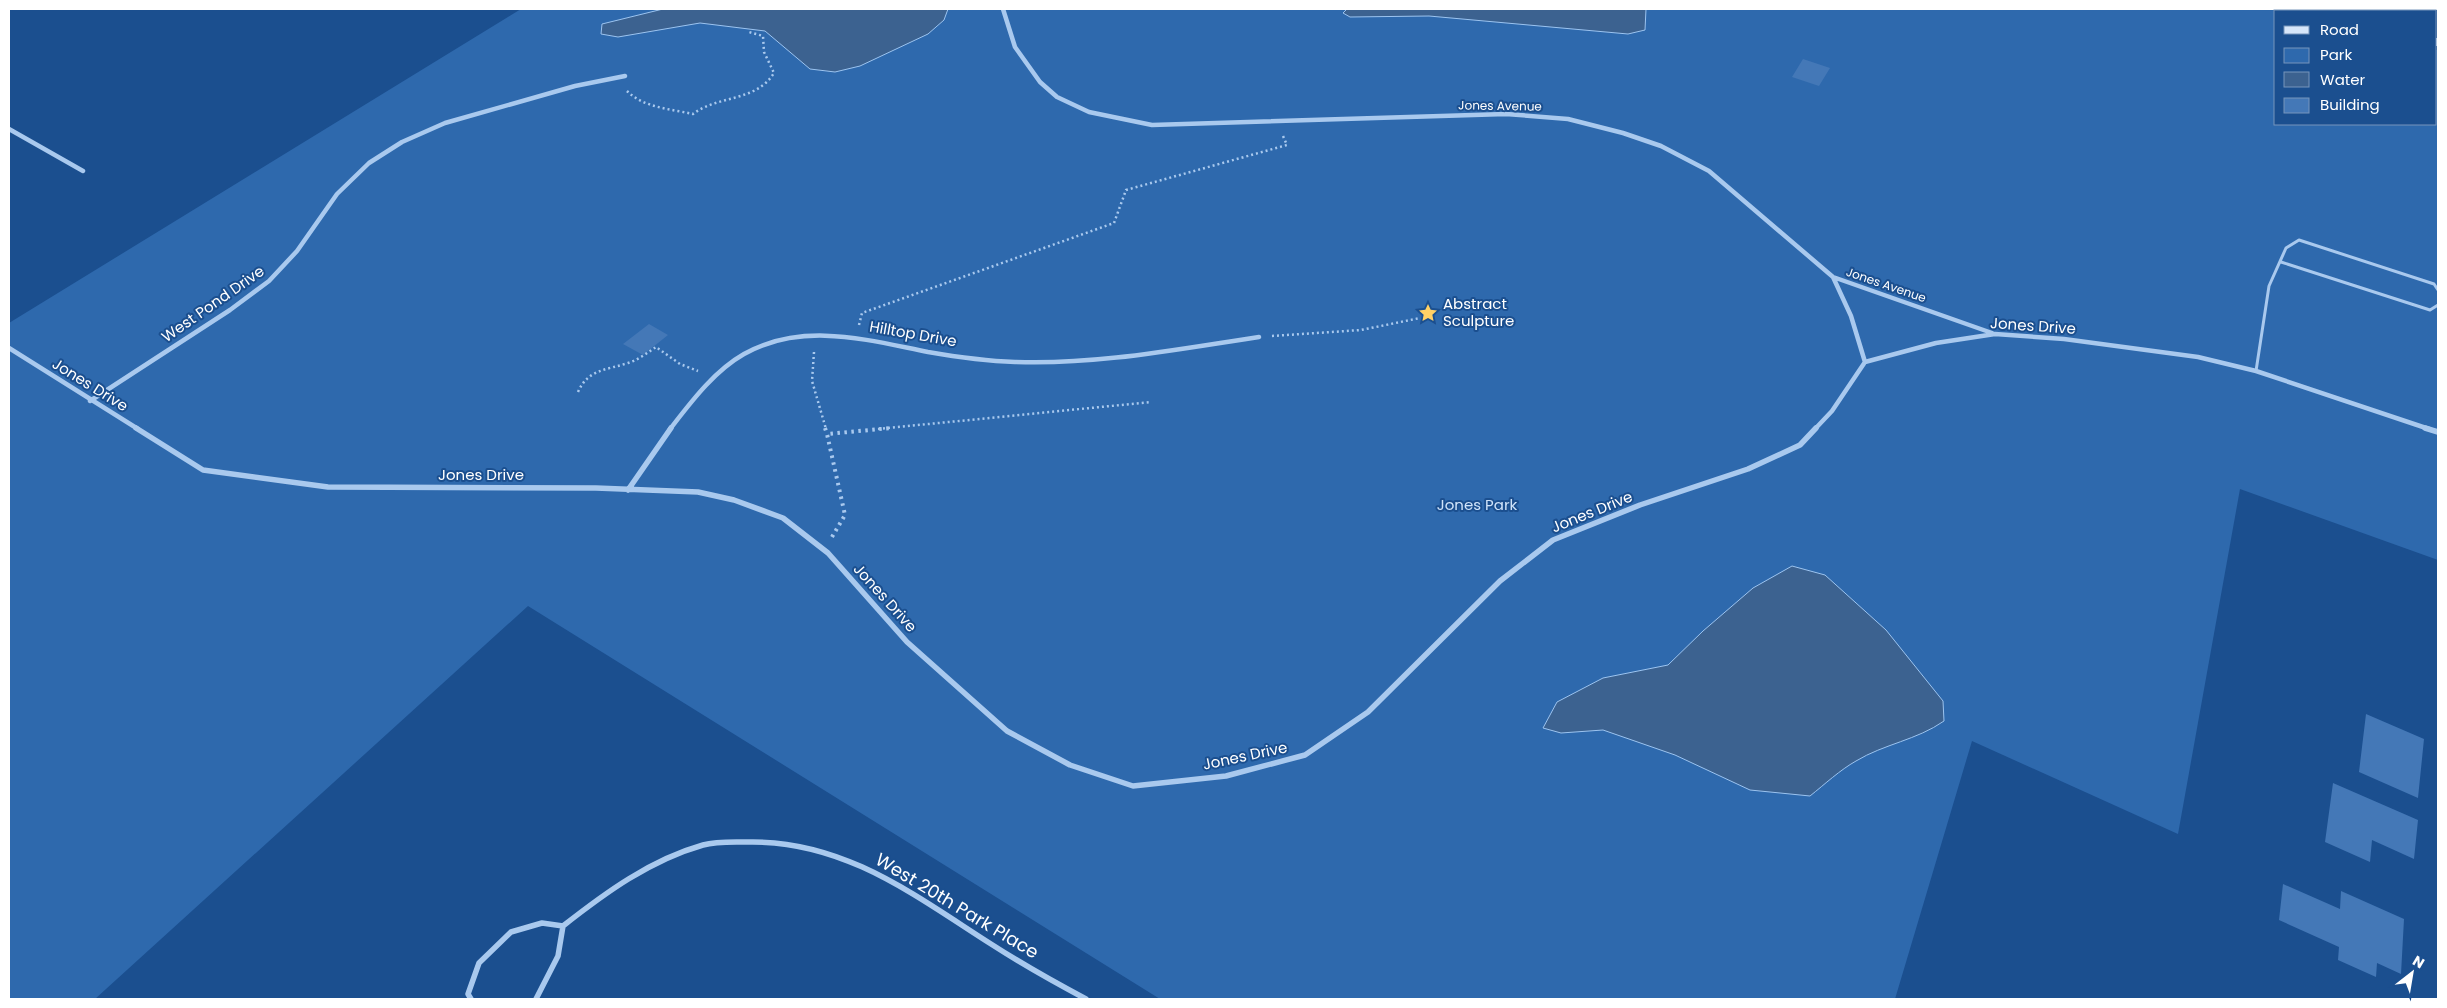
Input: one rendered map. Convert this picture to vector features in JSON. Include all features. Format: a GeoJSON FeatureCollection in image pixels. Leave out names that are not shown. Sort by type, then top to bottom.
{"type":"FeatureCollection","features":[{"type":"Feature","properties":{"kind":"street","name":"Jones Avenue"},"geometry":{"type":"LineString","coordinates":[[1003,9],[1015,46],[1040,82],[1057,98],[1090,112],[1152,125],[1506,114],[1568,118],[1661,146],[1709,171],[1833,277],[1995,334]]}},
{"type":"Feature","properties":{"kind":"street","name":"West Pond Drive"},"geometry":{"type":"LineString","coordinates":[[90,401],[230,310],[269,281],[297,251],[337,194],[368,163],[402,142],[445,123],[576,86],[625,76]]}},
{"type":"Feature","properties":{"kind":"street"},"geometry":{"type":"LineString","coordinates":[[9,129],[83,171]]}},
{"type":"Feature","properties":{"kind":"street"},"geometry":{"type":"LineString","coordinates":[[1833,277],[1851,316],[1865,362]]}},
{"type":"Feature","properties":{"kind":"street","name":"Jones Drive"},"geometry":{"type":"LineString","coordinates":[[9,348],[90,401],[203,470],[328,487],[698,492],[734,500],[783,518],[828,553],[907,642],[1007,730],[1070,765],[1133,786],[1226,776],[1305,755],[1368,712],[1500,581],[1553,540],[1640,505],[1748,469],[1800,445],[1832,411],[1865,362],[1936,342],[1995,334],[2064,339],[2198,357],[2256,371],[2438,432]]}},
{"type":"Feature","properties":{"kind":"street","name":"Hilltop Drive"},"geometry":{"type":"LineString","coordinates":[[628,490],[657,446],[693,400],[730,364],[761,345],[801,336],[855,337],[930,352],[1015,362],[1072,362],[1259,337]]}},
{"type":"Feature","properties":{"kind":"street","name":"West 20th Park Place"},"geometry":{"type":"LineString","coordinates":[[563,926],[606,891],[653,864],[705,844],[762,840],[818,847],[877,872],[1020,963],[1086,999]]}},
{"type":"Feature","properties":{"kind":"street"},"geometry":{"type":"LineString","coordinates":[[471,999],[468,994],[479,963],[511,932],[542,923],[563,926],[558,956],[536,999]]}},
{"type":"Feature","properties":{"kind":"lane"},"geometry":{"type":"LineString","coordinates":[[2256,371],[2259,341],[2269,286],[2286,248],[2299,240],[2434,284],[2438,290]]}},
{"type":"Feature","properties":{"kind":"lane"},"geometry":{"type":"LineString","coordinates":[[2281,262],[2430,310],[2438,306]]}},
{"type":"Feature","properties":{"kind":"path"},"geometry":{"type":"LineString","coordinates":[[625,76],[627,93],[633,98],[649,104],[693,114],[709,104],[748,93],[769,83],[774,73],[764,52],[763,36],[749,32]]}},
{"type":"Feature","properties":{"kind":"path"},"geometry":{"type":"LineString","coordinates":[[855,337],[862,313],[1114,223],[1126,190],[1287,145],[1277,121]]}},
{"type":"Feature","properties":{"kind":"path"},"geometry":{"type":"LineString","coordinates":[[1259,337],[1361,330],[1420,318]]}},
{"type":"Feature","properties":{"kind":"path"},"geometry":{"type":"LineString","coordinates":[[817,336],[812,381],[827,434],[845,515],[830,539],[819,546]]}},
{"type":"Feature","properties":{"kind":"path"},"geometry":{"type":"LineString","coordinates":[[578,392],[584,380],[600,369],[626,364],[656,347],[680,364],[715,378]]}},
{"type":"Feature","properties":{"kind":"path"},"geometry":{"type":"LineString","coordinates":[[827,434],[1151,402]]}},
{"type":"Feature","properties":{"kind":"green space","name":"Jones Park"},"geometry":{"type":"Polygon","coordinates":[[[521,9],[2280,9],[2285,10],[2274,10],[2274,125],[2437,125],[2438,50],[2438,560],[2240,489],[2178,834],[1972,741],[1895,999],[1160,999],[528,606],[95,999],[9,999],[9,323],[521,9]]]}},
{"type":"Feature","properties":{"kind":"water"},"geometry":{"type":"Polygon","coordinates":[[[663,9],[948,9],[944,20],[928,34],[860,66],[835,72],[810,69],[765,31],[700,23],[618,37],[601,34],[602,24],[663,9]]]}},
{"type":"Feature","properties":{"kind":"water"},"geometry":{"type":"Polygon","coordinates":[[[1347,9],[1646,9],[1645,30],[1628,34],[1429,16],[1350,17],[1343,13],[1347,9]]]}},
{"type":"Feature","properties":{"kind":"water"},"geometry":{"type":"Polygon","coordinates":[[[1792,566],[1825,575],[1886,630],[1943,701],[1944,721],[1923,733],[1878,750],[1856,761],[1810,796],[1750,790],[1675,755],[1603,730],[1561,733],[1543,728],[1557,702],[1603,678],[1668,665],[1703,631],[1753,588],[1792,566]]]}},
{"type":"Feature","properties":{"kind":"building"},"geometry":{"type":"Polygon","coordinates":[[[1803,59],[1830,68],[1819,86],[1792,77],[1803,59]]]}},
{"type":"Feature","properties":{"kind":"building"},"geometry":{"type":"Polygon","coordinates":[[[649,324],[668,335],[643,355],[623,344],[649,324]]]}},
{"type":"Feature","properties":{"kind":"building"},"geometry":{"type":"Polygon","coordinates":[[[2366,714],[2424,739],[2418,798],[2359,772],[2366,714]]]}},
{"type":"Feature","properties":{"kind":"building"},"geometry":{"type":"Polygon","coordinates":[[[2333,783],[2418,820],[2414,859],[2372,840],[2370,862],[2325,842],[2333,783]]]}},
{"type":"Feature","properties":{"kind":"building"},"geometry":{"type":"Polygon","coordinates":[[[2283,884],[2340,909],[2341,891],[2404,919],[2401,974],[2377,963],[2376,977],[2338,960],[2339,947],[2279,920],[2283,884]]]}},
{"type":"Feature","properties":{"kind":"place","name":"Abstract Sculpture"},"geometry":{"type":"Point","coordinates":[1428,313]}}]}
